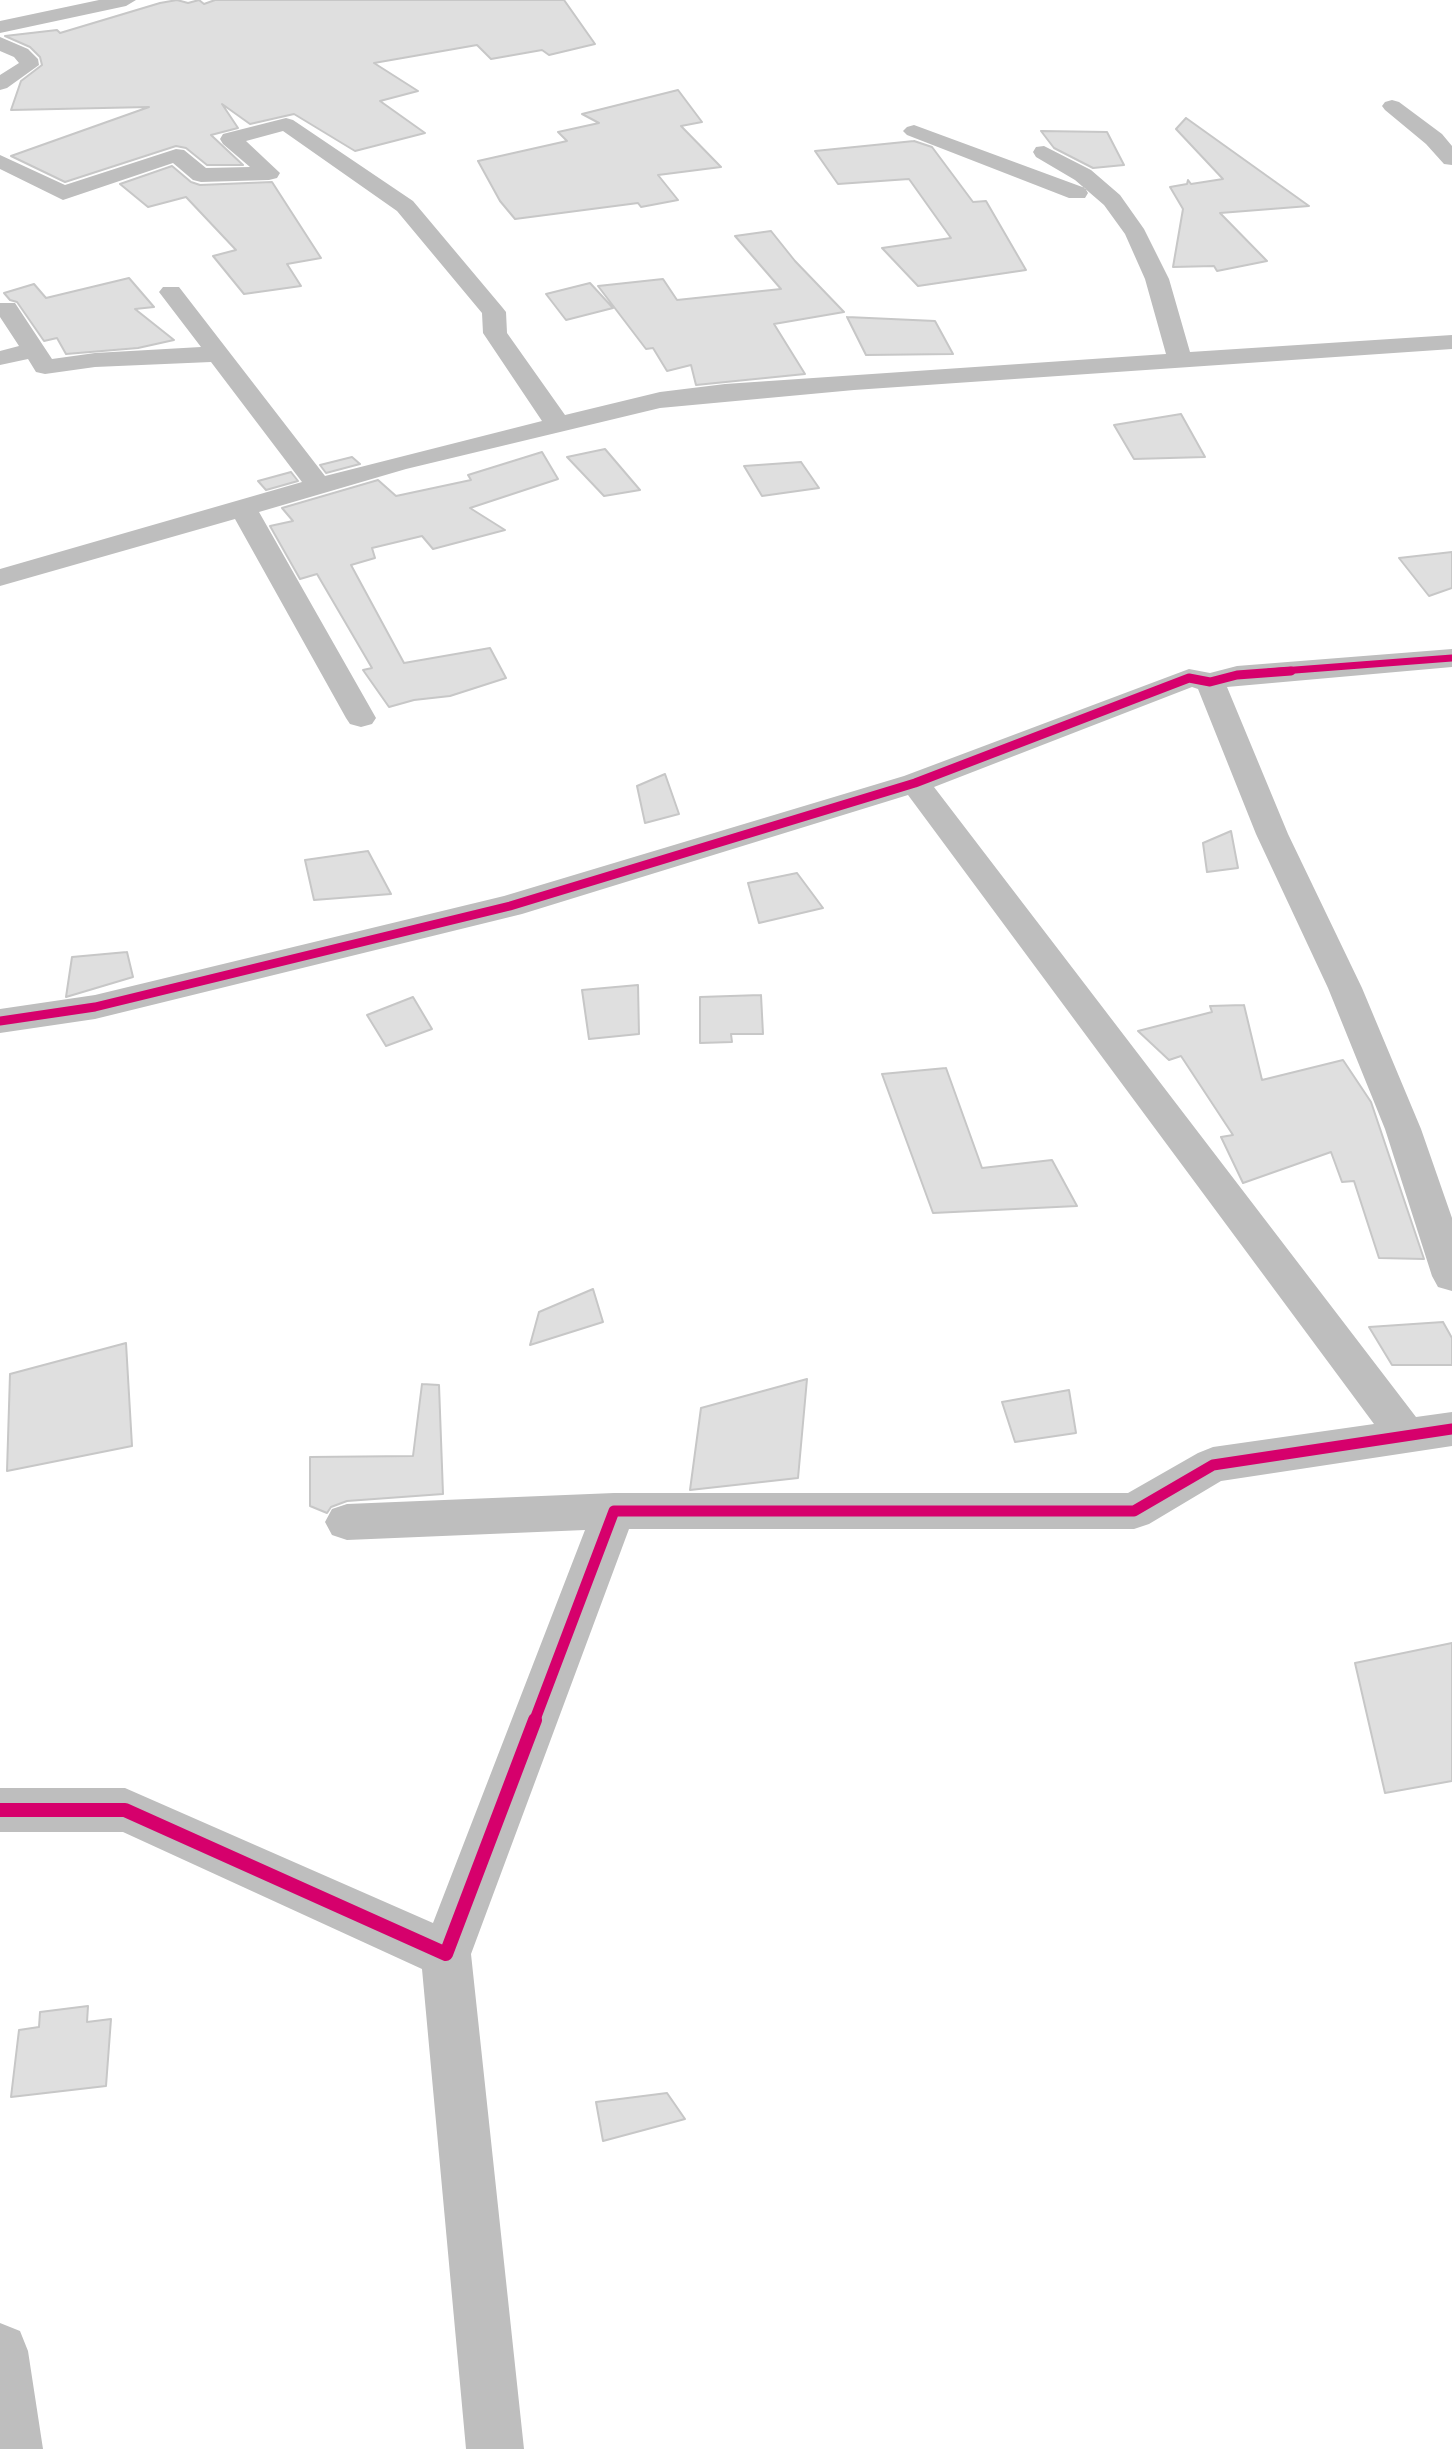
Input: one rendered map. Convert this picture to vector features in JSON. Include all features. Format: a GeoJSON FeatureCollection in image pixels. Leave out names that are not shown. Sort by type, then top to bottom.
{"type":"FeatureCollection","features":[{"type":"Feature","properties":{"kind":"street"},"geometry":{"type":"LineString","coordinates":[[0,27],[126,0]]}},
{"type":"Feature","properties":{"kind":"street"},"geometry":{"type":"LineString","coordinates":[[0,43],[21,53],[28,59],[29,65],[0,84]]}},
{"type":"Feature","properties":{"kind":"street"},"geometry":{"type":"LineString","coordinates":[[1392,106],[1434,139],[1452,159]]}},
{"type":"Feature","properties":{"kind":"street"},"geometry":{"type":"LineString","coordinates":[[0,161],[63,193],[176,155],[201,175],[269,173],[231,139],[286,124],[405,206],[494,312],[495,333],[557,423]]}},
{"type":"Feature","properties":{"kind":"street"},"geometry":{"type":"LineString","coordinates":[[914,131],[1118,208]]}},
{"type":"Feature","properties":{"kind":"street"},"geometry":{"type":"LineString","coordinates":[[1044,152],[1083,175],[1118,208],[1136,234],[1157,279],[1180,359]]}},
{"type":"Feature","properties":{"kind":"street"},"geometry":{"type":"LineString","coordinates":[[171,292],[319,486]]}},
{"type":"Feature","properties":{"kind":"street"},"geometry":{"type":"LineString","coordinates":[[0,310],[7,308],[45,367],[95,360],[219,354]]}},
{"type":"Feature","properties":{"kind":"street"},"geometry":{"type":"LineString","coordinates":[[3,572],[557,423],[660,400],[725,392],[1452,342]]}},
{"type":"Feature","properties":{"kind":"street"},"geometry":{"type":"LineString","coordinates":[[0,358],[35,350]]}},
{"type":"Feature","properties":{"kind":"street"},"geometry":{"type":"LineString","coordinates":[[248,507],[245,513],[361,718]]}},
{"type":"Feature","properties":{"kind":"street"},"geometry":{"type":"LineString","coordinates":[[0,1021],[95,1007],[510,906],[915,783],[1189,678],[1210,682],[1237,675],[1452,658]]}},
{"type":"Feature","properties":{"kind":"street"},"geometry":{"type":"LineString","coordinates":[[1210,682],[1272,834],[1345,988],[1403,1129],[1452,1276]]}},
{"type":"Feature","properties":{"kind":"street"},"geometry":{"type":"LineString","coordinates":[[915,783],[1406,1435]]}},
{"type":"Feature","properties":{"kind":"street"},"geometry":{"type":"LineString","coordinates":[[347,1522],[614,1511],[1134,1511],[1213,1465],[1452,1429]]}},
{"type":"Feature","properties":{"kind":"street"},"geometry":{"type":"LineString","coordinates":[[495,2449],[446,1954],[614,1511]]}},
{"type":"Feature","properties":{"kind":"street"},"geometry":{"type":"LineString","coordinates":[[0,1810],[125,1810],[446,1954]]}},
{"type":"Feature","properties":{"kind":"street"},"geometry":{"type":"LineString","coordinates":[[0,2351],[14,2449]]}},
{"type":"Feature","properties":{"kind":"building"},"geometry":{"type":"Polygon","coordinates":[[[177,0],[188,3],[199,0],[204,4],[215,0],[564,0],[595,44],[549,55],[542,50],[491,59],[477,45],[374,63],[418,91],[380,101],[425,133],[355,151],[294,114],[250,124],[222,104],[238,128],[211,135],[243,165],[207,165],[186,148],[176,146],[65,182],[11,156],[149,107],[11,110],[21,81],[42,65],[40,57],[30,47],[5,36],[57,30],[60,33],[177,0]]]}},
{"type":"Feature","properties":{"kind":"building"},"geometry":{"type":"Polygon","coordinates":[[[678,90],[702,122],[681,126],[721,167],[658,175],[678,200],[641,207],[638,203],[515,219],[500,201],[478,161],[567,141],[558,132],[599,123],[582,114],[678,90]]]}},
{"type":"Feature","properties":{"kind":"building"},"geometry":{"type":"Polygon","coordinates":[[[1186,118],[1309,206],[1220,213],[1267,261],[1217,271],[1214,266],[1173,267],[1183,209],[1170,187],[1187,184],[1188,180],[1191,184],[1223,179],[1176,129],[1186,118]]]}},
{"type":"Feature","properties":{"kind":"building"},"geometry":{"type":"Polygon","coordinates":[[[1041,131],[1107,132],[1124,165],[1093,168],[1054,148],[1041,131]]]}},
{"type":"Feature","properties":{"kind":"building"},"geometry":{"type":"Polygon","coordinates":[[[914,141],[932,147],[973,202],[986,201],[1026,270],[918,286],[882,248],[951,238],[909,179],[838,184],[815,151],[914,141]]]}},
{"type":"Feature","properties":{"kind":"building"},"geometry":{"type":"Polygon","coordinates":[[[172,166],[191,182],[200,185],[272,182],[321,258],[287,264],[301,286],[244,294],[213,256],[236,250],[186,197],[148,207],[120,184],[172,166]]]}},
{"type":"Feature","properties":{"kind":"building"},"geometry":{"type":"Polygon","coordinates":[[[771,231],[795,261],[844,312],[774,324],[805,374],[696,385],[691,365],[667,371],[653,348],[646,349],[598,286],[663,279],[677,300],[781,289],[735,236],[771,231]]]}},
{"type":"Feature","properties":{"kind":"building"},"geometry":{"type":"Polygon","coordinates":[[[129,278],[154,307],[135,309],[174,340],[138,348],[66,354],[57,338],[44,341],[17,302],[10,300],[4,293],[34,284],[46,298],[129,278]]]}},
{"type":"Feature","properties":{"kind":"building"},"geometry":{"type":"Polygon","coordinates":[[[590,283],[613,308],[566,320],[546,294],[590,283]]]}},
{"type":"Feature","properties":{"kind":"building"},"geometry":{"type":"Polygon","coordinates":[[[847,317],[935,321],[953,354],[866,355],[847,317]]]}},
{"type":"Feature","properties":{"kind":"building"},"geometry":{"type":"Polygon","coordinates":[[[1181,414],[1205,457],[1134,459],[1114,425],[1181,414]]]}},
{"type":"Feature","properties":{"kind":"building"},"geometry":{"type":"Polygon","coordinates":[[[605,449],[640,490],[604,496],[567,457],[605,449]]]}},
{"type":"Feature","properties":{"kind":"building"},"geometry":{"type":"Polygon","coordinates":[[[542,452],[558,479],[470,508],[505,530],[433,549],[422,536],[372,548],[375,558],[351,565],[404,663],[490,648],[506,678],[450,696],[414,700],[389,707],[363,670],[372,668],[317,574],[300,579],[270,526],[293,521],[282,508],[378,480],[396,496],[471,480],[468,475],[542,452]]]}},
{"type":"Feature","properties":{"kind":"building"},"geometry":{"type":"Polygon","coordinates":[[[352,457],[360,464],[326,473],[320,465],[352,457]]]}},
{"type":"Feature","properties":{"kind":"building"},"geometry":{"type":"Polygon","coordinates":[[[801,462],[819,488],[762,496],[744,466],[801,462]]]}},
{"type":"Feature","properties":{"kind":"building"},"geometry":{"type":"Polygon","coordinates":[[[291,472],[298,481],[266,490],[258,481],[291,472]]]}},
{"type":"Feature","properties":{"kind":"building"},"geometry":{"type":"Polygon","coordinates":[[[1452,552],[1452,588],[1429,596],[1399,558],[1452,552]]]}},
{"type":"Feature","properties":{"kind":"building"},"geometry":{"type":"Polygon","coordinates":[[[665,774],[679,814],[645,823],[637,786],[665,774]]]}},
{"type":"Feature","properties":{"kind":"building"},"geometry":{"type":"Polygon","coordinates":[[[1231,831],[1238,868],[1207,872],[1203,843],[1231,831]]]}},
{"type":"Feature","properties":{"kind":"building"},"geometry":{"type":"Polygon","coordinates":[[[368,851],[391,894],[314,900],[305,860],[368,851]]]}},
{"type":"Feature","properties":{"kind":"building"},"geometry":{"type":"Polygon","coordinates":[[[797,873],[823,908],[759,923],[748,883],[797,873]]]}},
{"type":"Feature","properties":{"kind":"building"},"geometry":{"type":"Polygon","coordinates":[[[127,952],[133,977],[66,997],[72,957],[127,952]]]}},
{"type":"Feature","properties":{"kind":"building"},"geometry":{"type":"Polygon","coordinates":[[[638,985],[639,1034],[589,1039],[582,990],[638,985]]]}},
{"type":"Feature","properties":{"kind":"building"},"geometry":{"type":"Polygon","coordinates":[[[761,995],[763,1034],[731,1034],[732,1042],[700,1043],[700,997],[761,995]]]}},
{"type":"Feature","properties":{"kind":"building"},"geometry":{"type":"Polygon","coordinates":[[[413,997],[432,1029],[386,1046],[367,1015],[413,997]]]}},
{"type":"Feature","properties":{"kind":"building"},"geometry":{"type":"Polygon","coordinates":[[[1244,1005],[1262,1080],[1343,1060],[1371,1102],[1424,1259],[1379,1258],[1354,1181],[1342,1182],[1331,1152],[1243,1183],[1221,1137],[1233,1135],[1181,1056],[1169,1060],[1138,1031],[1212,1012],[1210,1006],[1244,1005]]]}},
{"type":"Feature","properties":{"kind":"building"},"geometry":{"type":"Polygon","coordinates":[[[946,1068],[982,1168],[1052,1160],[1077,1206],[933,1213],[882,1074],[946,1068]]]}},
{"type":"Feature","properties":{"kind":"building"},"geometry":{"type":"Polygon","coordinates":[[[593,1289],[603,1322],[530,1345],[539,1312],[593,1289]]]}},
{"type":"Feature","properties":{"kind":"building"},"geometry":{"type":"Polygon","coordinates":[[[1443,1322],[1452,1338],[1452,1365],[1392,1365],[1369,1327],[1443,1322]]]}},
{"type":"Feature","properties":{"kind":"building"},"geometry":{"type":"Polygon","coordinates":[[[126,1343],[132,1446],[7,1471],[10,1374],[126,1343]]]}},
{"type":"Feature","properties":{"kind":"building"},"geometry":{"type":"Polygon","coordinates":[[[807,1379],[798,1478],[690,1490],[701,1408],[807,1379]]]}},
{"type":"Feature","properties":{"kind":"building"},"geometry":{"type":"Polygon","coordinates":[[[422,1384],[439,1385],[443,1494],[347,1501],[331,1507],[327,1513],[310,1506],[310,1457],[413,1456],[422,1384]]]}},
{"type":"Feature","properties":{"kind":"building"},"geometry":{"type":"Polygon","coordinates":[[[1069,1390],[1076,1433],[1015,1442],[1002,1402],[1069,1390]]]}},
{"type":"Feature","properties":{"kind":"building"},"geometry":{"type":"Polygon","coordinates":[[[1452,1643],[1452,1781],[1385,1793],[1355,1663],[1452,1643]]]}},
{"type":"Feature","properties":{"kind":"building"},"geometry":{"type":"Polygon","coordinates":[[[88,2006],[87,2022],[111,2019],[106,2086],[11,2097],[19,2030],[39,2027],[40,2012],[88,2006]]]}},
{"type":"Feature","properties":{"kind":"building"},"geometry":{"type":"Polygon","coordinates":[[[667,2093],[685,2119],[603,2141],[596,2102],[667,2093]]]}},
{"type":"Feature","properties":{"kind":"cycle path"},"geometry":{"type":"LineString","coordinates":[[0,1021],[95,1007],[510,906],[915,783],[1189,678],[1210,682],[1237,675],[1452,658]]}},
{"type":"Feature","properties":{"kind":"cycle path"},"geometry":{"type":"LineString","coordinates":[[0,1810],[125,1810],[446,1954],[614,1511],[1134,1511],[1213,1465],[1452,1429]]}}]}
